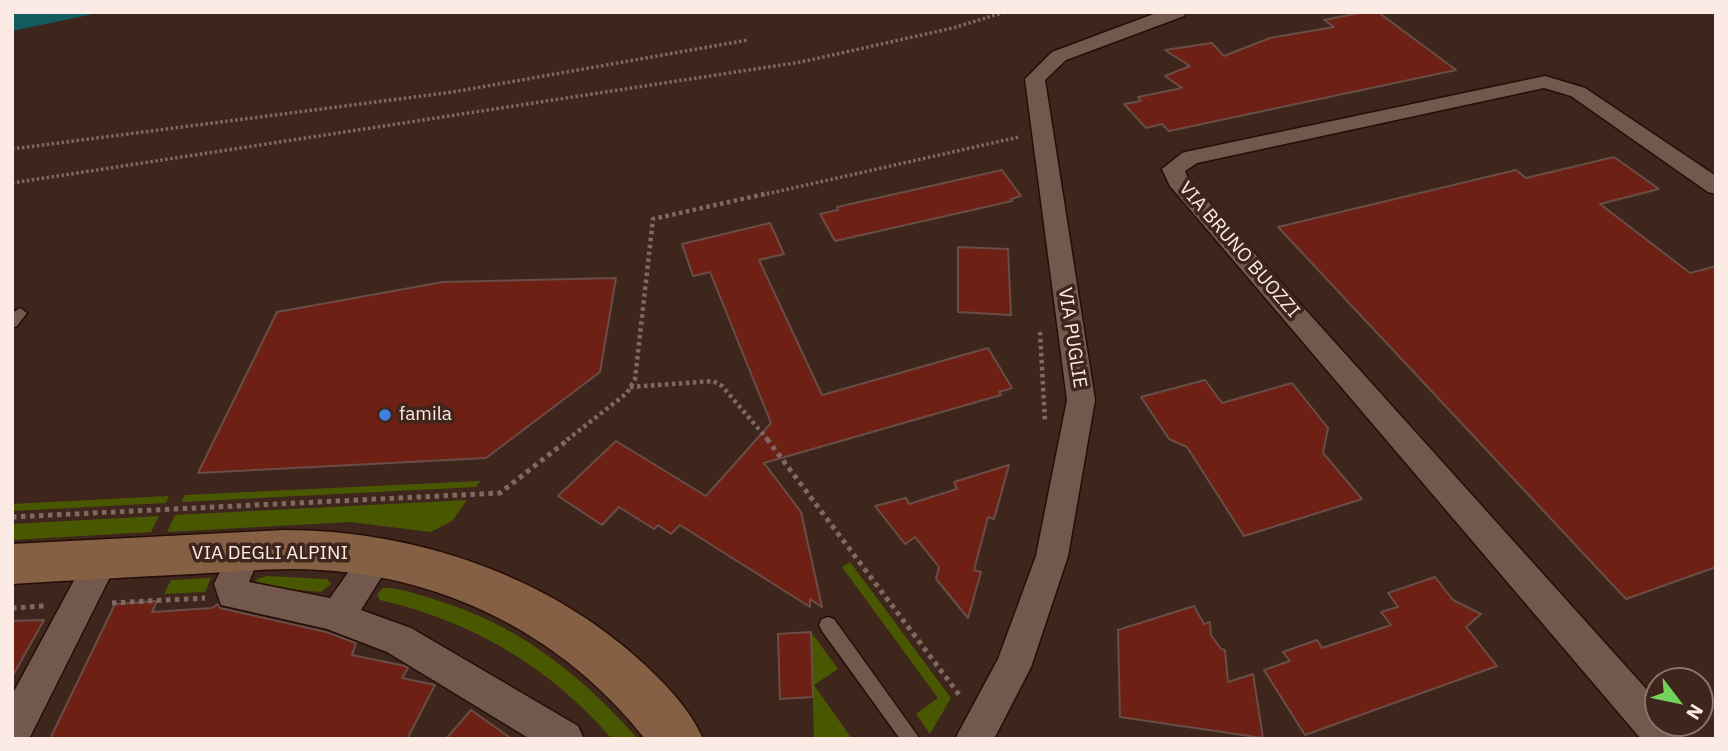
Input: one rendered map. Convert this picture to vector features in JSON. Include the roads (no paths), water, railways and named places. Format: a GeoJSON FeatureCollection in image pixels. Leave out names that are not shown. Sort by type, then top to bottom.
{"type":"FeatureCollection","features":[{"type":"Feature","properties":{"kind":"street","name":"VIA PUGLIE"},"geometry":{"type":"LineString","coordinates":[[975,739],[1013,667],[1052,556],[1081,400],[1035,79],[1059,56],[1177,12]]}},
{"type":"Feature","properties":{"kind":"street","name":"VIA BRUNO BUOZZI"},"geometry":{"type":"LineString","coordinates":[[1666,739],[1178,181],[1173,169],[1190,158],[1545,82],[1578,92],[1716,187]]}},
{"type":"Feature","properties":{"kind":"street","name":"VIA DEGLI ALPINI"},"geometry":{"type":"LineString","coordinates":[[12,564],[246,551],[333,551],[378,557],[470,581],[561,627],[589,646],[640,692],[677,739]]}},
{"type":"Feature","properties":{"kind":"street"},"geometry":{"type":"LineString","coordinates":[[246,551],[230,588],[237,596],[296,604],[337,616],[429,655],[565,739]]}},
{"type":"Feature","properties":{"kind":"street"},"geometry":{"type":"LineString","coordinates":[[337,616],[378,557]]}},
{"type":"Feature","properties":{"kind":"street"},"geometry":{"type":"LineString","coordinates":[[12,733],[103,559]]}},
{"type":"Feature","properties":{"kind":"lane"},"geometry":{"type":"LineString","coordinates":[[828,625],[911,739]]}},
{"type":"Feature","properties":{"kind":"water"},"geometry":{"type":"Polygon","coordinates":[[[12,12],[103,12],[12,31],[12,12]]]}},
{"type":"Feature","properties":{"kind":"place","name":"famila"},"geometry":{"type":"Point","coordinates":[385,415]}}]}
